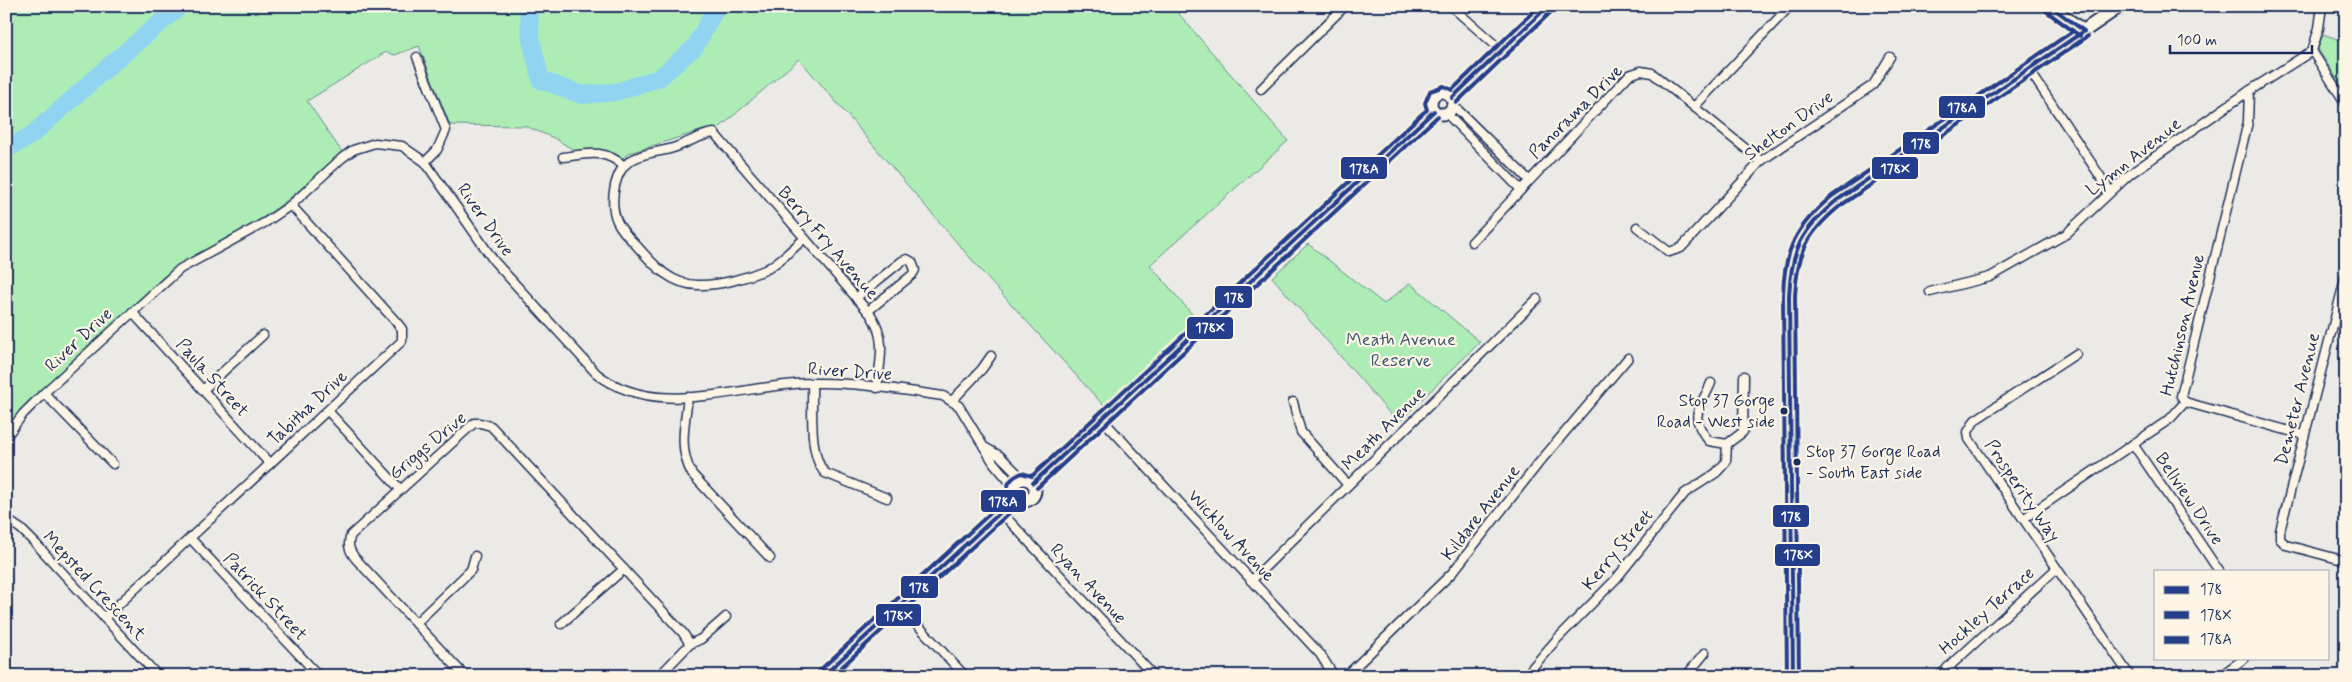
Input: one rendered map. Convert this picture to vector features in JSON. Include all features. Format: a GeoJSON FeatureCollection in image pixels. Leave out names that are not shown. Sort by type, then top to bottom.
{"type":"FeatureCollection","features":[{"type":"Feature","properties":{"kind":"main road"},"geometry":{"type":"LineString","coordinates":[[1794,676],[1788,296],[1790,263],[1794,250],[1808,226],[1828,207],[2120,6]]}},
{"type":"Feature","properties":{"kind":"street"},"geometry":{"type":"LineString","coordinates":[[1260,89],[1345,6]]}},
{"type":"Feature","properties":{"kind":"street"},"geometry":{"type":"LineString","coordinates":[[1451,6],[1502,51]]}},
{"type":"Feature","properties":{"kind":"street"},"geometry":{"type":"LineString","coordinates":[[1434,111],[1439,113],[1451,105],[1548,6]]}},
{"type":"Feature","properties":{"kind":"street"},"geometry":{"type":"LineString","coordinates":[[1694,107],[1790,6]]}},
{"type":"Feature","properties":{"kind":"street"},"geometry":{"type":"LineString","coordinates":[[2050,6],[2084,31]]}},
{"type":"Feature","properties":{"kind":"street"},"geometry":{"type":"LineString","coordinates":[[2322,6],[2319,28],[2312,51],[2346,104]]}},
{"type":"Feature","properties":{"kind":"street","name":"Lymn Avenue"},"geometry":{"type":"LineString","coordinates":[[1930,292],[1990,277],[2066,234],[2130,174],[2250,91],[2312,51]]}},
{"type":"Feature","properties":{"kind":"street"},"geometry":{"type":"LineString","coordinates":[[417,57],[446,130],[445,136],[437,150],[425,162]]}},
{"type":"Feature","properties":{"kind":"street","name":"Shelton Drive"},"geometry":{"type":"LineString","coordinates":[[1637,227],[1669,252],[1681,248],[1761,161],[1873,85],[1890,57]]}},
{"type":"Feature","properties":{"kind":"street"},"geometry":{"type":"LineString","coordinates":[[2028,68],[2110,191]]}},
{"type":"Feature","properties":{"kind":"street","name":"Panorama Drive"},"geometry":{"type":"LineString","coordinates":[[1472,242],[1629,75],[1640,71],[1652,73],[1761,161]]}},
{"type":"Feature","properties":{"kind":"street","name":"Hutchinson Avenue"},"geometry":{"type":"LineString","coordinates":[[2023,519],[2170,419],[2185,402],[2181,396],[2248,122],[2250,91]]}},
{"type":"Feature","properties":{"kind":"street"},"geometry":{"type":"LineString","coordinates":[[1434,111],[1431,100],[1437,93],[1444,92],[1451,105],[1522,190]]}},
{"type":"Feature","properties":{"kind":"street"},"geometry":{"type":"LineString","coordinates":[[1451,105],[1529,180]]}},
{"type":"Feature","properties":{"kind":"street"},"geometry":{"type":"LineString","coordinates":[[823,676],[1001,512],[1021,487],[1102,419],[1434,111]]}},
{"type":"Feature","properties":{"kind":"street","name":"Berry Fry Avenue"},"geometry":{"type":"LineString","coordinates":[[624,166],[639,156],[675,147],[703,135],[714,133],[868,311],[877,324],[882,342],[877,388]]}},
{"type":"Feature","properties":{"kind":"street","name":"River Drive"},"geometry":{"type":"LineString","coordinates":[[6,437],[23,414],[44,393],[180,269],[266,222],[291,205],[342,158],[362,146],[374,143],[393,144],[411,151],[425,162],[494,261],[596,373],[609,384],[630,393],[664,398],[688,397],[788,383],[812,383],[943,396],[952,401]]}},
{"type":"Feature","properties":{"kind":"street"},"geometry":{"type":"LineString","coordinates":[[562,158],[603,154],[616,159],[624,166],[620,171],[614,190],[617,220],[622,230],[657,268],[682,283],[708,285],[766,269],[804,238]]}},
{"type":"Feature","properties":{"kind":"street","name":"Tabitha Drive"},"geometry":{"type":"LineString","coordinates":[[104,618],[398,346],[403,335],[398,324],[291,205]]}},
{"type":"Feature","properties":{"kind":"street"},"geometry":{"type":"LineString","coordinates":[[856,298],[902,261],[907,259],[912,262],[915,270],[912,275],[868,311]]}},
{"type":"Feature","properties":{"kind":"street","name":"Demeter Avenue"},"geometry":{"type":"LineString","coordinates":[[2346,275],[2280,531],[2280,538],[2286,544],[2346,562]]}},
{"type":"Feature","properties":{"kind":"street","name":"Meath Avenue"},"geometry":{"type":"LineString","coordinates":[[1251,581],[1537,299]]}},
{"type":"Feature","properties":{"kind":"street","name":"Paula Street"},"geometry":{"type":"LineString","coordinates":[[132,312],[270,464]]}},
{"type":"Feature","properties":{"kind":"street"},"geometry":{"type":"LineString","coordinates":[[203,390],[263,335]]}},
{"type":"Feature","properties":{"kind":"street","name":"Prosperity Way"},"geometry":{"type":"LineString","coordinates":[[2076,354],[1975,420],[1968,432],[1969,438],[2130,676]]}},
{"type":"Feature","properties":{"kind":"street"},"geometry":{"type":"LineString","coordinates":[[991,356],[982,369],[952,401],[959,406],[993,462],[1021,487]]}},
{"type":"Feature","properties":{"kind":"street","name":"Kildare Avenue"},"geometry":{"type":"LineString","coordinates":[[1346,676],[1452,573],[1538,464],[1628,358]]}},
{"type":"Feature","properties":{"kind":"street","name":"Kerry Street"},"geometry":{"type":"LineString","coordinates":[[1525,676],[1557,639],[1616,579],[1685,493],[1716,473],[1726,462],[1727,444],[1743,432],[1744,376]]}},
{"type":"Feature","properties":{"kind":"street"},"geometry":{"type":"LineString","coordinates":[[812,383],[814,447],[820,468],[825,473],[887,498]]}},
{"type":"Feature","properties":{"kind":"street"},"geometry":{"type":"LineString","coordinates":[[1711,383],[1700,403],[1698,425],[1709,441],[1727,444]]}},
{"type":"Feature","properties":{"kind":"street"},"geometry":{"type":"LineString","coordinates":[[44,393],[113,464]]}},
{"type":"Feature","properties":{"kind":"street"},"geometry":{"type":"LineString","coordinates":[[688,397],[683,443],[686,464],[692,474],[770,558]]}},
{"type":"Feature","properties":{"kind":"street"},"geometry":{"type":"LineString","coordinates":[[1293,402],[1301,432],[1348,486]]}},
{"type":"Feature","properties":{"kind":"street"},"geometry":{"type":"LineString","coordinates":[[2185,402],[2304,435]]}},
{"type":"Feature","properties":{"kind":"street"},"geometry":{"type":"LineString","coordinates":[[328,411],[400,489]]}},
{"type":"Feature","properties":{"kind":"street","name":"Wicklow Avenue"},"geometry":{"type":"LineString","coordinates":[[1102,419],[1320,654],[1334,676]]}},
{"type":"Feature","properties":{"kind":"street","name":"Griggs Drive"},"geometry":{"type":"LineString","coordinates":[[465,676],[355,558],[349,547],[351,535],[474,423],[492,426],[683,633],[690,644]]}},
{"type":"Feature","properties":{"kind":"street","name":"Bellview Drive"},"geometry":{"type":"LineString","coordinates":[[2134,444],[2218,570]]}},
{"type":"Feature","properties":{"kind":"street"},"geometry":{"type":"LineString","coordinates":[[986,448],[1000,456],[1021,487]]}},
{"type":"Feature","properties":{"kind":"street","name":"Ryan Avenue"},"geometry":{"type":"LineString","coordinates":[[1001,512],[1154,676]]}},
{"type":"Feature","properties":{"kind":"street","name":"Mepsted Crescent"},"geometry":{"type":"LineString","coordinates":[[6,519],[21,530],[37,546],[158,676]]}},
{"type":"Feature","properties":{"kind":"street","name":"Patrick Street"},"geometry":{"type":"LineString","coordinates":[[190,538],[318,676]]}},
{"type":"Feature","properties":{"kind":"street"},"geometry":{"type":"LineString","coordinates":[[416,623],[471,570],[475,556]]}},
{"type":"Feature","properties":{"kind":"street"},"geometry":{"type":"LineString","coordinates":[[561,624],[624,569]]}},
{"type":"Feature","properties":{"kind":"street","name":"Hockley Terrace"},"geometry":{"type":"LineString","coordinates":[[1939,676],[2056,569]]}},
{"type":"Feature","properties":{"kind":"street"},"geometry":{"type":"LineString","coordinates":[[900,606],[965,676]]}},
{"type":"Feature","properties":{"kind":"street"},"geometry":{"type":"LineString","coordinates":[[660,676],[690,644],[701,639],[726,617]]}},
{"type":"Feature","properties":{"kind":"street"},"geometry":{"type":"LineString","coordinates":[[1686,676],[1705,653]]}},
{"type":"Feature","properties":{"kind":"street"},"geometry":{"type":"LineString","coordinates":[[2220,676],[2243,660]]}},
{"type":"Feature","properties":{"kind":"street"},"geometry":{"type":"LineString","coordinates":[[1948,667],[1956,676]]}},
{"type":"Feature","properties":{"kind":"green space"},"geometry":{"type":"Polygon","coordinates":[[[6,6],[1172,6],[1288,141],[1150,265],[1198,321],[1105,407],[990,281],[799,59],[718,129],[706,129],[629,153],[623,158],[600,150],[575,151],[556,139],[525,126],[450,125],[419,46],[395,55],[386,52],[307,101],[342,152],[273,211],[175,268],[163,277],[22,409],[6,431],[6,6]]]}},
{"type":"Feature","properties":{"kind":"green space"},"geometry":{"type":"Polygon","coordinates":[[[2323,34],[2346,42],[2346,93],[2318,49],[2323,34]]]}},
{"type":"Feature","properties":{"kind":"green space","name":"Meath Avenue Reserve"},"geometry":{"type":"Polygon","coordinates":[[[1308,244],[1384,304],[1410,283],[1480,342],[1398,423],[1272,277],[1308,244]]]}},
{"type":"Feature","properties":{"kind":"waterway"},"geometry":{"type":"LineString","coordinates":[[6,150],[33,134],[180,6]]}},
{"type":"Feature","properties":{"kind":"waterway"},"geometry":{"type":"LineString","coordinates":[[528,6],[531,40],[541,80],[582,95],[616,92],[659,78],[695,47],[717,6]]}},
{"type":"Feature","properties":{"kind":"transit line","name":"178A"},"geometry":{"type":"LineString","coordinates":[[819,671],[1009,496],[1008,485],[1012,479],[1022,473],[1032,476],[1427,110],[1425,103],[1430,91],[1444,86],[1452,90],[1539,6]]}},
{"type":"Feature","properties":{"kind":"transit line","name":"178"},"geometry":{"type":"LineString","coordinates":[[1452,98],[1548,6]]}},
{"type":"Feature","properties":{"kind":"transit line","name":"178"},"geometry":{"type":"LineString","coordinates":[[2050,6],[2084,31]]}},
{"type":"Feature","properties":{"kind":"transit line","name":"178X"},"geometry":{"type":"LineString","coordinates":[[1456,103],[1552,11]]}},
{"type":"Feature","properties":{"kind":"transit line","name":"178X"},"geometry":{"type":"LineString","coordinates":[[2046,11],[2080,36]]}},
{"type":"Feature","properties":{"kind":"transit line","name":"178A"},"geometry":{"type":"LineString","coordinates":[[1787,676],[1783,296],[1789,252],[1801,228],[1832,196],[2073,31],[2046,11]]}},
{"type":"Feature","properties":{"kind":"transit line","name":"178"},"geometry":{"type":"LineString","coordinates":[[1793,676],[1789,296],[1792,266],[1800,242],[1814,222],[1836,201],[2084,31]]}},
{"type":"Feature","properties":{"kind":"transit line","name":"178X"},"geometry":{"type":"LineString","coordinates":[[1799,676],[1795,296],[1801,256],[1819,225],[1840,206],[2088,36]]}},
{"type":"Feature","properties":{"kind":"transit line","name":"178"},"geometry":{"type":"LineString","coordinates":[[1033,483],[1434,111]]}},
{"type":"Feature","properties":{"kind":"transit line","name":"178X"},"geometry":{"type":"LineString","coordinates":[[1037,488],[1438,116]]}},
{"type":"Feature","properties":{"kind":"transit line","name":"178"},"geometry":{"type":"LineString","coordinates":[[823,676],[1016,498]]}},
{"type":"Feature","properties":{"kind":"transit line","name":"178X"},"geometry":{"type":"LineString","coordinates":[[832,676],[1020,503]]}},
{"type":"Feature","properties":{"kind":"place","name":"Stop 37 Gorge Road - West side"},"geometry":{"type":"Point","coordinates":[1784,411]}},
{"type":"Feature","properties":{"kind":"place","name":"Stop 37 Gorge Road - South East side"},"geometry":{"type":"Point","coordinates":[1797,462]}}]}
